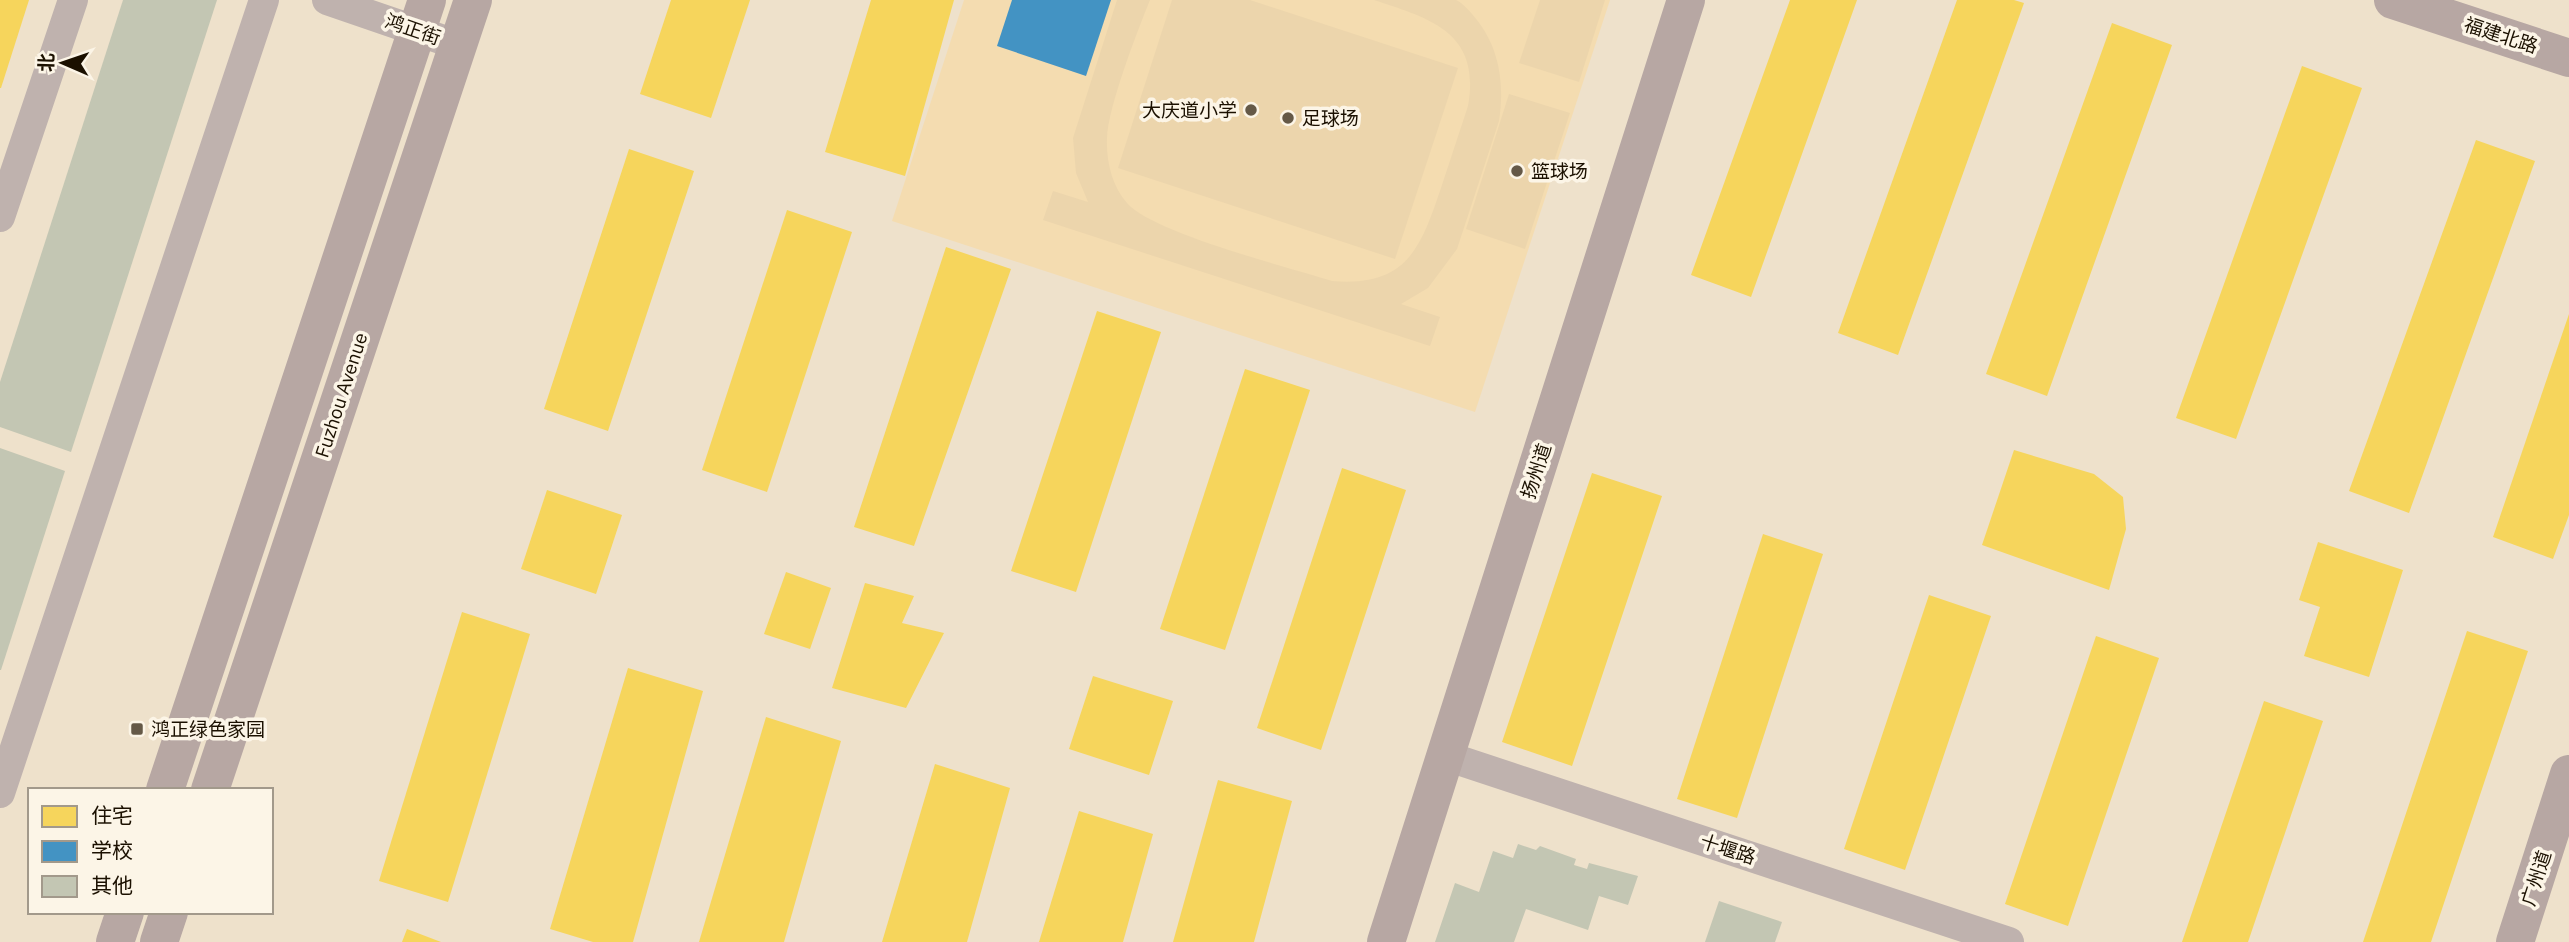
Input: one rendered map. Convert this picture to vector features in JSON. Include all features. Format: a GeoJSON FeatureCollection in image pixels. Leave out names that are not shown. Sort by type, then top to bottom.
{"type":"FeatureCollection","features":[{"type":"Feature","properties":{"kind":"main road","name":"Fuzhou Avenue"},"geometry":{"type":"LineString","coordinates":[[211,788],[473,0]]}},
{"type":"Feature","properties":{"kind":"main road","name":"扬州道"},"geometry":{"type":"LineString","coordinates":[[1386,942],[1686,0]]}},
{"type":"Feature","properties":{"kind":"main road","name":"福建北路"},"geometry":{"type":"LineString","coordinates":[[2393,0],[2569,58]]}},
{"type":"Feature","properties":{"kind":"main road"},"geometry":{"type":"LineString","coordinates":[[166,788],[422,15]]}},
{"type":"Feature","properties":{"kind":"main road","name":"广州道"},"geometry":{"type":"LineString","coordinates":[[2515,942],[2569,774]]}},
{"type":"Feature","properties":{"kind":"main road"},"geometry":{"type":"LineString","coordinates":[[115,942],[124,914]]}},
{"type":"Feature","properties":{"kind":"main road"},"geometry":{"type":"LineString","coordinates":[[159,942],[168,914]]}},
{"type":"Feature","properties":{"kind":"street"},"geometry":{"type":"LineString","coordinates":[[0,217],[73,0]]}},
{"type":"Feature","properties":{"kind":"street"},"geometry":{"type":"LineString","coordinates":[[0,793],[264,0]]}},
{"type":"Feature","properties":{"kind":"street","name":"鸿正街"},"geometry":{"type":"LineString","coordinates":[[327,0],[422,15],[458,45]]}},
{"type":"Feature","properties":{"kind":"street","name":"十堰路"},"geometry":{"type":"LineString","coordinates":[[1446,756],[2009,942]]}},
{"type":"Feature","properties":{"kind":"shaded area","name":"大庆道小学"},"geometry":{"type":"Polygon","coordinates":[[[964,0],[1610,0],[1475,412],[892,221],[964,0]]]}},
{"type":"Feature","properties":{"kind":"shaded area"},"geometry":{"type":"Polygon","coordinates":[[[1117,0],[1150,0],[1124,69],[1112,108],[1107,138],[1109,164],[1114,181],[1127,203],[1141,214],[1192,237],[1332,281],[1377,278],[1393,271],[1417,246],[1426,230],[1468,106],[1470,81],[1467,61],[1459,45],[1433,23],[1374,0],[1456,0],[1469,10],[1494,51],[1500,78],[1501,106],[1499,121],[1457,249],[1428,288],[1401,304],[1440,317],[1430,346],[1043,220],[1053,191],[1088,202],[1076,173],[1073,138],[1117,0]]]}},
{"type":"Feature","properties":{"kind":"shaded area","name":"足球场"},"geometry":{"type":"Polygon","coordinates":[[[1172,0],[1250,0],[1458,68],[1395,259],[1118,168],[1172,0]]]}},
{"type":"Feature","properties":{"kind":"shaded area"},"geometry":{"type":"Polygon","coordinates":[[[1540,0],[1605,0],[1579,82],[1519,63],[1540,0]]]}},
{"type":"Feature","properties":{"kind":"shaded area","name":"篮球场"},"geometry":{"type":"Polygon","coordinates":[[[1509,94],[1570,113],[1525,249],[1466,229],[1509,94]]]}},
{"type":"Feature","properties":{"kind":"building: 住宅"},"geometry":{"type":"Polygon","coordinates":[[[0,0],[29,0],[1,88],[0,88],[0,0]]]}},
{"type":"Feature","properties":{"kind":"building: 住宅"},"geometry":{"type":"Polygon","coordinates":[[[671,0],[750,0],[711,118],[640,94],[671,0]]]}},
{"type":"Feature","properties":{"kind":"building: 住宅"},"geometry":{"type":"Polygon","coordinates":[[[871,0],[954,0],[905,176],[825,152],[871,0]]]}},
{"type":"Feature","properties":{"kind":"building: 住宅"},"geometry":{"type":"Polygon","coordinates":[[[1790,0],[1857,0],[1751,297],[1691,275],[1790,0]]]}},
{"type":"Feature","properties":{"kind":"building: 住宅"},"geometry":{"type":"Polygon","coordinates":[[[1957,0],[2014,0],[2024,3],[1898,355],[1838,333],[1957,0]]]}},
{"type":"Feature","properties":{"kind":"building: 住宅"},"geometry":{"type":"Polygon","coordinates":[[[2112,23],[2172,45],[2047,396],[1986,374],[2112,23]]]}},
{"type":"Feature","properties":{"kind":"building: 住宅"},"geometry":{"type":"Polygon","coordinates":[[[2302,66],[2362,88],[2236,439],[2176,418],[2302,66]]]}},
{"type":"Feature","properties":{"kind":"building: 住宅"},"geometry":{"type":"Polygon","coordinates":[[[2476,140],[2535,161],[2409,513],[2349,491],[2476,140]]]}},
{"type":"Feature","properties":{"kind":"building: 住宅"},"geometry":{"type":"Polygon","coordinates":[[[629,149],[694,171],[608,431],[544,409],[629,149]]]}},
{"type":"Feature","properties":{"kind":"building: 住宅"},"geometry":{"type":"Polygon","coordinates":[[[787,210],[852,232],[767,492],[702,470],[787,210]]]}},
{"type":"Feature","properties":{"kind":"building: 住宅"},"geometry":{"type":"Polygon","coordinates":[[[946,247],[1011,269],[914,546],[854,527],[946,247]]]}},
{"type":"Feature","properties":{"kind":"building: 住宅"},"geometry":{"type":"Polygon","coordinates":[[[1097,311],[1161,332],[1076,592],[1011,571],[1097,311]]]}},
{"type":"Feature","properties":{"kind":"building: 住宅"},"geometry":{"type":"Polygon","coordinates":[[[2569,314],[2569,515],[2553,559],[2493,537],[2569,314]]]}},
{"type":"Feature","properties":{"kind":"building: 住宅"},"geometry":{"type":"Polygon","coordinates":[[[1245,369],[1310,390],[1225,650],[1160,629],[1245,369]]]}},
{"type":"Feature","properties":{"kind":"building: 住宅"},"geometry":{"type":"Polygon","coordinates":[[[2014,450],[2094,474],[2123,497],[2126,529],[2109,590],[1982,545],[2014,450]]]}},
{"type":"Feature","properties":{"kind":"building: 住宅"},"geometry":{"type":"Polygon","coordinates":[[[1342,468],[1406,490],[1321,750],[1257,728],[1342,468]]]}},
{"type":"Feature","properties":{"kind":"building: 住宅"},"geometry":{"type":"Polygon","coordinates":[[[1592,473],[1662,496],[1572,766],[1502,742],[1592,473]]]}},
{"type":"Feature","properties":{"kind":"building: 住宅"},"geometry":{"type":"Polygon","coordinates":[[[547,490],[622,515],[596,594],[521,569],[547,490]]]}},
{"type":"Feature","properties":{"kind":"building: 住宅"},"geometry":{"type":"Polygon","coordinates":[[[1763,534],[1823,554],[1737,818],[1677,799],[1763,534]]]}},
{"type":"Feature","properties":{"kind":"building: 住宅"},"geometry":{"type":"Polygon","coordinates":[[[2318,542],[2403,570],[2369,677],[2304,656],[2320,607],[2299,600],[2318,542]]]}},
{"type":"Feature","properties":{"kind":"building: 住宅"},"geometry":{"type":"Polygon","coordinates":[[[786,572],[831,588],[810,649],[764,634],[786,572]]]}},
{"type":"Feature","properties":{"kind":"building: 住宅"},"geometry":{"type":"Polygon","coordinates":[[[865,583],[914,596],[902,623],[944,633],[906,708],[832,688],[865,583]]]}},
{"type":"Feature","properties":{"kind":"building: 住宅"},"geometry":{"type":"Polygon","coordinates":[[[1929,595],[1991,616],[1905,870],[1844,849],[1929,595]]]}},
{"type":"Feature","properties":{"kind":"building: 住宅"},"geometry":{"type":"Polygon","coordinates":[[[462,612],[530,634],[448,902],[379,881],[462,612]]]}},
{"type":"Feature","properties":{"kind":"building: 住宅"},"geometry":{"type":"Polygon","coordinates":[[[2467,631],[2528,651],[2431,942],[2363,942],[2467,631]]]}},
{"type":"Feature","properties":{"kind":"building: 住宅"},"geometry":{"type":"Polygon","coordinates":[[[2096,636],[2159,658],[2068,926],[2005,904],[2096,636]]]}},
{"type":"Feature","properties":{"kind":"building: 住宅"},"geometry":{"type":"Polygon","coordinates":[[[628,668],[703,691],[633,942],[593,942],[550,929],[628,668]]]}},
{"type":"Feature","properties":{"kind":"building: 住宅"},"geometry":{"type":"Polygon","coordinates":[[[1093,676],[1173,701],[1149,775],[1069,749],[1093,676]]]}},
{"type":"Feature","properties":{"kind":"building: 住宅"},"geometry":{"type":"Polygon","coordinates":[[[2264,701],[2323,721],[2248,942],[2182,942],[2264,701]]]}},
{"type":"Feature","properties":{"kind":"building: 住宅"},"geometry":{"type":"Polygon","coordinates":[[[766,717],[841,741],[784,942],[699,942],[766,717]]]}},
{"type":"Feature","properties":{"kind":"building: 住宅"},"geometry":{"type":"Polygon","coordinates":[[[935,764],[1010,788],[967,942],[882,942],[935,764]]]}},
{"type":"Feature","properties":{"kind":"building: 住宅"},"geometry":{"type":"Polygon","coordinates":[[[1218,780],[1292,801],[1254,942],[1173,942],[1218,780]]]}},
{"type":"Feature","properties":{"kind":"building: 住宅"},"geometry":{"type":"Polygon","coordinates":[[[1079,811],[1153,834],[1123,942],[1039,942],[1079,811]]]}},
{"type":"Feature","properties":{"kind":"building: 住宅"},"geometry":{"type":"Polygon","coordinates":[[[407,929],[441,942],[402,942],[407,929]]]}},
{"type":"Feature","properties":{"kind":"building: 学校"},"geometry":{"type":"Polygon","coordinates":[[[1012,0],[1111,0],[1086,76],[997,46],[1012,0]]]}},
{"type":"Feature","properties":{"kind":"building: 其他"},"geometry":{"type":"Polygon","coordinates":[[[123,0],[217,0],[71,452],[0,427],[0,382],[123,0]]]}},
{"type":"Feature","properties":{"kind":"building: 其他"},"geometry":{"type":"Polygon","coordinates":[[[0,448],[65,471],[1,670],[0,670],[0,448]]]}},
{"type":"Feature","properties":{"kind":"building: 其他"},"geometry":{"type":"Polygon","coordinates":[[[1518,844],[1536,850],[1540,846],[1576,859],[1574,865],[1587,869],[1589,863],[1638,876],[1628,905],[1599,896],[1588,930],[1526,909],[1514,942],[1435,942],[1455,883],[1479,892],[1493,851],[1513,858],[1518,844]]]}},
{"type":"Feature","properties":{"kind":"building: 其他"},"geometry":{"type":"Polygon","coordinates":[[[1719,901],[1782,922],[1775,942],[1705,942],[1719,901]]]}},
{"type":"Feature","properties":{"kind":"place","name":"大庆道小学"},"geometry":{"type":"Point","coordinates":[1251,110]}},
{"type":"Feature","properties":{"kind":"place","name":"足球场"},"geometry":{"type":"Point","coordinates":[1288,118]}},
{"type":"Feature","properties":{"kind":"place","name":"篮球场"},"geometry":{"type":"Point","coordinates":[1517,171]}},
{"type":"Feature","properties":{"kind":"place","name":"鸿正绿色家园"},"geometry":{"type":"Point","coordinates":[137,729]}}]}
